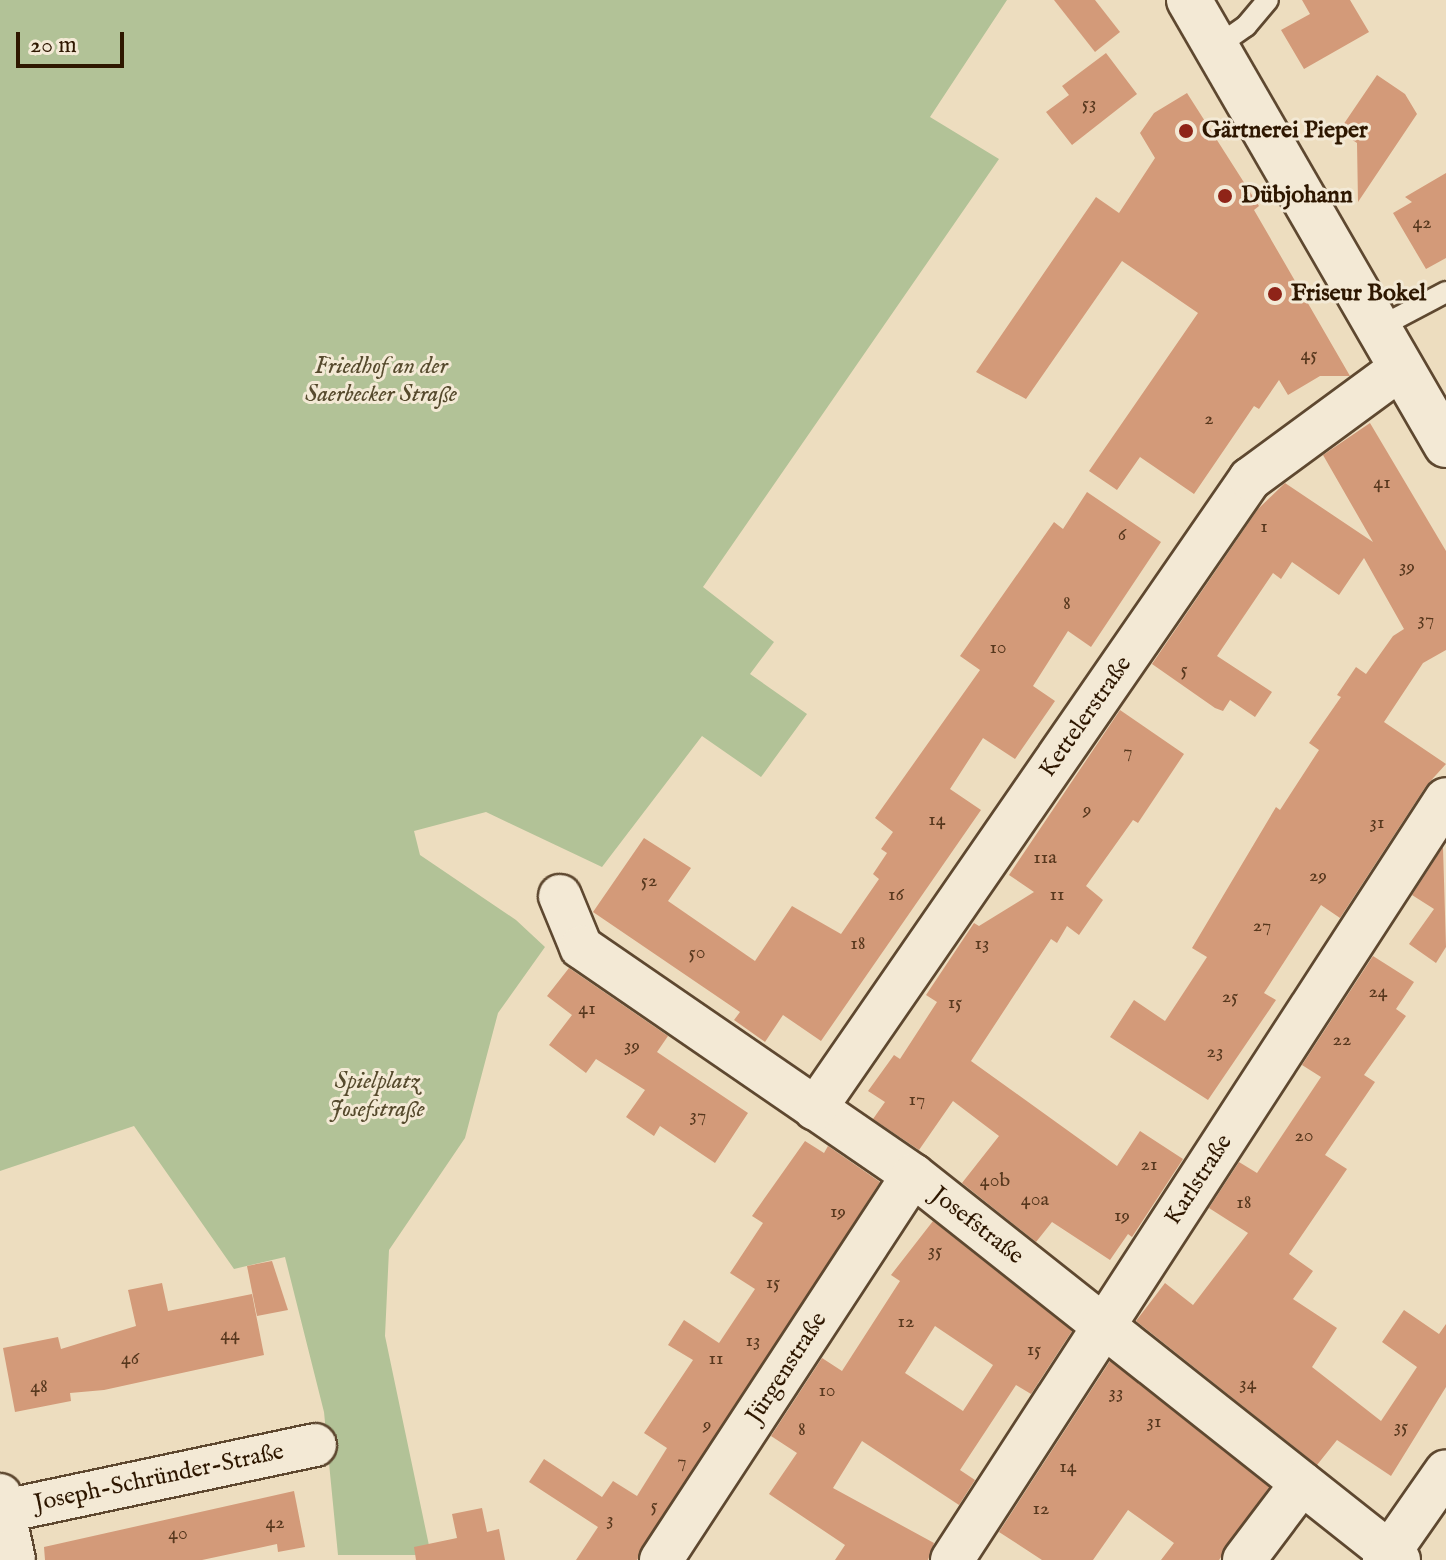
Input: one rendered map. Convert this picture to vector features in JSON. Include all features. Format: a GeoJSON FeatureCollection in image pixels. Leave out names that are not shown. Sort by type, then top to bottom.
{"type":"FeatureCollection","features":[{"type":"Feature","properties":{"kind":"street"},"geometry":{"type":"LineString","coordinates":[[1189,0],[1446,445]]}},
{"type":"Feature","properties":{"kind":"street","name":"Kettelerstraße"},"geometry":{"type":"LineString","coordinates":[[815,1109],[1250,479],[1401,368]]}},
{"type":"Feature","properties":{"kind":"street","name":"Karlstraße"},"geometry":{"type":"LineString","coordinates":[[952,1560],[1446,799]]}},
{"type":"Feature","properties":{"kind":"street","name":"Josefstraße"},"geometry":{"type":"LineString","coordinates":[[560,896],[581,947],[913,1175],[1302,1483],[1390,1558]]}},
{"type":"Feature","properties":{"kind":"street","name":"Jürgenstraße"},"geometry":{"type":"LineString","coordinates":[[661,1560],[913,1175]]}},
{"type":"Feature","properties":{"kind":"street","name":"Joseph-Schründer-Straße"},"geometry":{"type":"LineString","coordinates":[[14,1560],[1,1506],[315,1445]]}},
{"type":"Feature","properties":{"kind":"street"},"geometry":{"type":"LineString","coordinates":[[1390,1558],[1446,1471]]}},
{"type":"Feature","properties":{"kind":"street"},"geometry":{"type":"LineString","coordinates":[[1244,1560],[1302,1483]]}},
{"type":"Feature","properties":{"kind":"lane"},"geometry":{"type":"LineString","coordinates":[[1216,47],[1246,26],[1268,0]]}},
{"type":"Feature","properties":{"kind":"lane"},"geometry":{"type":"LineString","coordinates":[[1378,328],[1446,292]]}},
{"type":"Feature","properties":{"kind":"green space","name":"Friedhof an der Saerbecker Straße"},"geometry":{"type":"Polygon","coordinates":[[[0,0],[1007,0],[930,117],[999,159],[703,587],[774,642],[750,674],[807,714],[761,777],[702,736],[602,867],[486,812],[414,831],[420,855],[516,920],[545,947],[498,1013],[465,1138],[389,1250],[385,1336],[431,1555],[338,1555],[324,1412],[285,1257],[234,1269],[134,1126],[0,1171],[0,0]]]}},
{"type":"Feature","properties":{"kind":"building"},"geometry":{"type":"Polygon","coordinates":[[[1054,0],[1095,0],[1120,32],[1095,52],[1054,0]]]}},
{"type":"Feature","properties":{"kind":"building"},"geometry":{"type":"Polygon","coordinates":[[[1302,0],[1350,0],[1369,32],[1304,69],[1281,30],[1310,14],[1302,0]]]}},
{"type":"Feature","properties":{"kind":"building"},"geometry":{"type":"Polygon","coordinates":[[[1106,53],[1137,94],[1072,145],[1046,112],[1069,95],[1062,86],[1106,53]]]}},
{"type":"Feature","properties":{"kind":"building"},"geometry":{"type":"Polygon","coordinates":[[[1377,75],[1405,94],[1417,114],[1358,202],[1357,143],[1339,131],[1377,75]]]}},
{"type":"Feature","properties":{"kind":"building"},"geometry":{"type":"Polygon","coordinates":[[[1187,93],[1259,206],[1254,210],[1350,376],[1320,376],[1288,395],[1279,380],[1259,409],[1254,406],[1194,494],[1140,457],[1117,490],[1089,471],[1198,313],[1122,261],[1026,399],[976,372],[1096,197],[1119,213],[1155,158],[1140,133],[1154,113],[1187,93]]]}},
{"type":"Feature","properties":{"kind":"building"},"geometry":{"type":"Polygon","coordinates":[[[1446,173],[1446,258],[1426,269],[1393,213],[1412,202],[1405,197],[1446,173]]]}},
{"type":"Feature","properties":{"kind":"building"},"geometry":{"type":"Polygon","coordinates":[[[1370,423],[1446,551],[1446,650],[1423,663],[1384,722],[1446,764],[1426,786],[1340,918],[1321,905],[1264,993],[1276,1000],[1208,1100],[1110,1037],[1134,1000],[1165,1021],[1207,957],[1192,948],[1276,807],[1280,810],[1319,750],[1309,743],[1341,697],[1337,695],[1356,667],[1366,674],[1393,636],[1404,629],[1364,558],[1339,595],[1292,562],[1281,579],[1273,573],[1217,656],[1272,692],[1255,717],[1230,700],[1223,711],[1215,708],[1152,664],[1258,509],[1285,483],[1373,542],[1323,455],[1370,423]]]}},
{"type":"Feature","properties":{"kind":"building"},"geometry":{"type":"Polygon","coordinates":[[[1087,492],[1161,542],[1091,647],[1068,631],[1033,686],[1055,701],[1015,759],[983,738],[950,789],[981,810],[821,1041],[783,1015],[765,1042],[734,1020],[740,1012],[593,912],[644,838],[691,868],[668,901],[755,961],[792,906],[841,934],[879,879],[873,874],[887,853],[881,849],[893,832],[875,818],[980,670],[960,656],[1054,522],[1063,529],[1087,492]]]}},
{"type":"Feature","properties":{"kind":"building"},"geometry":{"type":"Polygon","coordinates":[[[1120,710],[1184,754],[1138,823],[1133,820],[1086,886],[1103,900],[1079,935],[1067,926],[1057,943],[1051,939],[971,1061],[1117,1166],[1140,1131],[1183,1159],[1132,1237],[1128,1234],[1110,1260],[1052,1222],[1036,1242],[962,1183],[999,1136],[953,1101],[919,1150],[873,1119],[885,1102],[868,1091],[894,1055],[900,1059],[937,1002],[926,995],[974,923],[979,926],[1034,892],[1009,875],[1120,710]]]}},
{"type":"Feature","properties":{"kind":"building"},"geometry":{"type":"Polygon","coordinates":[[[1443,847],[1446,947],[1436,963],[1409,944],[1434,909],[1412,895],[1443,847]]]}},
{"type":"Feature","properties":{"kind":"building"},"geometry":{"type":"Polygon","coordinates":[[[1373,956],[1414,982],[1396,1009],[1406,1016],[1364,1075],[1375,1082],[1325,1155],[1347,1169],[1289,1254],[1313,1271],[1293,1299],[1337,1328],[1312,1367],[1381,1421],[1417,1367],[1382,1342],[1404,1310],[1439,1334],[1446,1324],[1446,1387],[1391,1476],[1337,1440],[1317,1465],[1136,1321],[1165,1283],[1193,1305],[1248,1233],[1209,1208],[1239,1162],[1257,1173],[1321,1077],[1302,1065],[1373,956]]]}},
{"type":"Feature","properties":{"kind":"building"},"geometry":{"type":"Polygon","coordinates":[[[569,968],[668,1036],[657,1052],[748,1113],[715,1163],[660,1126],[654,1136],[626,1117],[645,1090],[596,1059],[586,1073],[549,1045],[572,1015],[547,996],[569,968]]]}},
{"type":"Feature","properties":{"kind":"building"},"geometry":{"type":"Polygon","coordinates":[[[805,1141],[824,1153],[828,1146],[880,1182],[637,1560],[576,1560],[598,1527],[529,1482],[544,1459],[602,1497],[613,1481],[637,1496],[667,1448],[644,1433],[693,1360],[668,1345],[684,1320],[719,1343],[755,1289],[730,1273],[763,1223],[752,1216],[805,1141]]]}},
{"type":"Feature","properties":{"kind":"building"},"geometry":{"type":"Polygon","coordinates":[[[933,1221],[1072,1331],[1031,1394],[1016,1385],[960,1470],[975,1480],[959,1505],[862,1441],[833,1488],[934,1543],[928,1560],[835,1560],[845,1545],[769,1494],[797,1453],[771,1436],[822,1358],[842,1371],[900,1281],[891,1275],[933,1221]],[[935,1326],[905,1373],[963,1411],[993,1365],[935,1326]]]}},
{"type":"Feature","properties":{"kind":"building"},"geometry":{"type":"Polygon","coordinates":[[[272,1261],[288,1310],[257,1316],[247,1266],[272,1261]]]}},
{"type":"Feature","properties":{"kind":"building"},"geometry":{"type":"Polygon","coordinates":[[[162,1283],[168,1311],[252,1294],[264,1355],[104,1390],[70,1393],[71,1401],[15,1412],[3,1348],[58,1337],[61,1349],[136,1326],[128,1290],[162,1283]]]}},
{"type":"Feature","properties":{"kind":"building"},"geometry":{"type":"Polygon","coordinates":[[[1110,1361],[1269,1487],[1219,1560],[1161,1560],[1174,1543],[1128,1510],[1093,1560],[1042,1560],[999,1532],[1110,1361]]]}},
{"type":"Feature","properties":{"kind":"building"},"geometry":{"type":"Polygon","coordinates":[[[294,1491],[305,1547],[278,1552],[277,1544],[202,1560],[45,1560],[44,1547],[294,1491]]]}},
{"type":"Feature","properties":{"kind":"building"},"geometry":{"type":"Polygon","coordinates":[[[482,1508],[487,1532],[499,1529],[505,1560],[416,1560],[414,1547],[457,1538],[452,1514],[482,1508]]]}},
{"type":"Feature","properties":{"kind":"place","name":"Gärtnerei Pieper"},"geometry":{"type":"Point","coordinates":[1186,131]}},
{"type":"Feature","properties":{"kind":"place","name":"Dübjohann"},"geometry":{"type":"Point","coordinates":[1225,196]}},
{"type":"Feature","properties":{"kind":"place","name":"Friseur Bokel"},"geometry":{"type":"Point","coordinates":[1275,294]}},
{"type":"Feature","properties":{"kind":"park label","name":"Spielplatz Josefstraße"},"geometry":{"type":"Point","coordinates":[377,1096]}}]}
